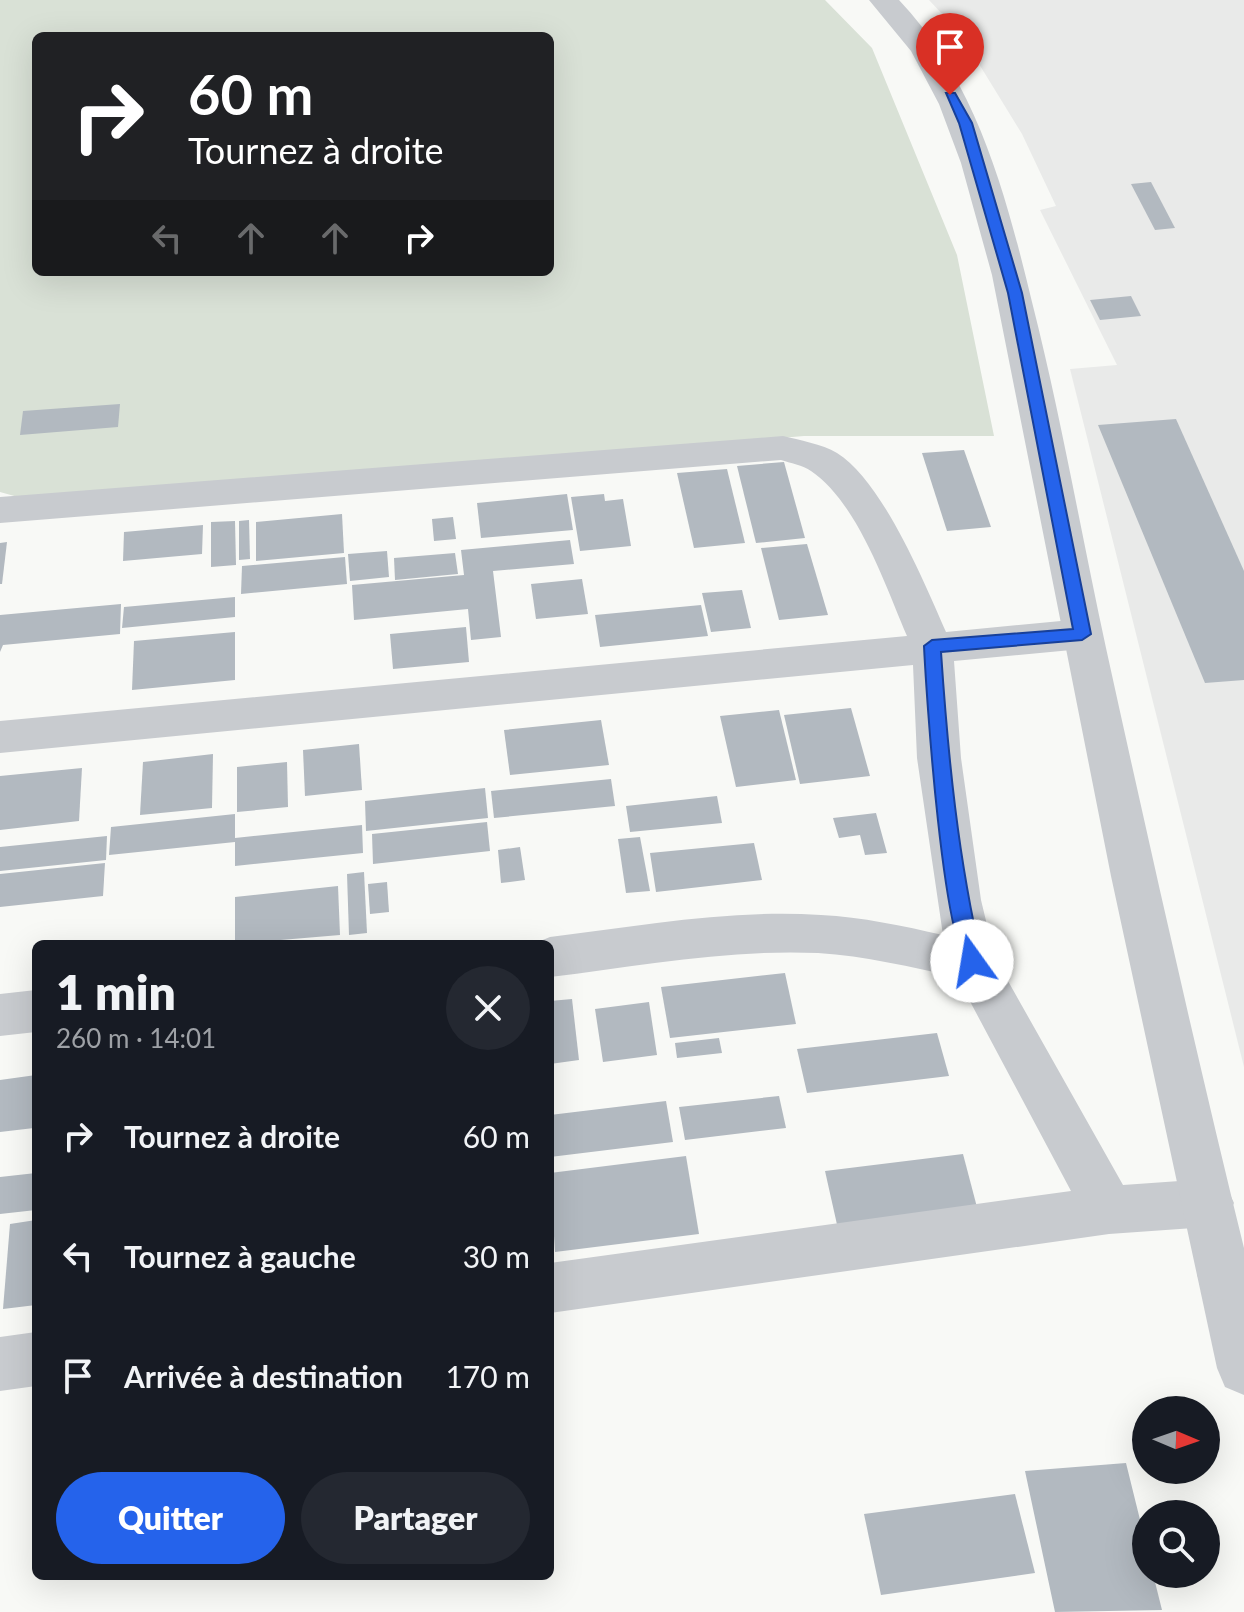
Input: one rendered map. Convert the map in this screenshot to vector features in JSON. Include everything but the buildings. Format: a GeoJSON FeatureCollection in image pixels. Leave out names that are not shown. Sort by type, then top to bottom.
{"type":"FeatureCollection","features":[{"type":"Feature","properties":{"kind":"street"},"geometry":{"type":"LineString","coordinates":[[883,0],[899,15],[935,67],[965,123],[1021,320],[1082,634],[1208,1203],[1234,1282],[1244,1368]]}},
{"type":"Feature","properties":{"kind":"street"},"geometry":{"type":"LineString","coordinates":[[0,510],[783,448],[823,461],[853,491],[892,555],[932,646],[939,758],[958,900],[972,961],[1109,1210]]}},
{"type":"Feature","properties":{"kind":"street"},"geometry":{"type":"LineString","coordinates":[[0,737],[1082,634]]}},
{"type":"Feature","properties":{"kind":"street"},"geometry":{"type":"LineString","coordinates":[[554,957],[751,936],[819,934],[882,942],[972,961]]}},
{"type":"Feature","properties":{"kind":"street"},"geometry":{"type":"LineString","coordinates":[[0,1015],[32,1011]]}},
{"type":"Feature","properties":{"kind":"street"},"geometry":{"type":"LineString","coordinates":[[554,1287],[1109,1210],[1208,1203]]}},
{"type":"Feature","properties":{"kind":"street"},"geometry":{"type":"LineString","coordinates":[[0,1364],[32,1360]]}},
{"type":"Feature","properties":{"kind":"shaded area"},"geometry":{"type":"Polygon","coordinates":[[[0,0],[825,0],[872,48],[957,255],[994,436],[804,436],[25,499],[0,492],[0,0]]]}},
{"type":"Feature","properties":{"kind":"shaded area"},"geometry":{"type":"Polygon","coordinates":[[[929,0],[1244,0],[1244,1067],[1070,369],[1117,365],[1040,210],[1056,206],[1022,134],[960,33],[929,0]]]}},
{"type":"Feature","properties":{"kind":"route"},"geometry":{"type":"LineString","coordinates":[[950,95],[965,123],[1015,293],[1082,634],[932,646],[939,758],[958,900],[972,961]]}}]}
